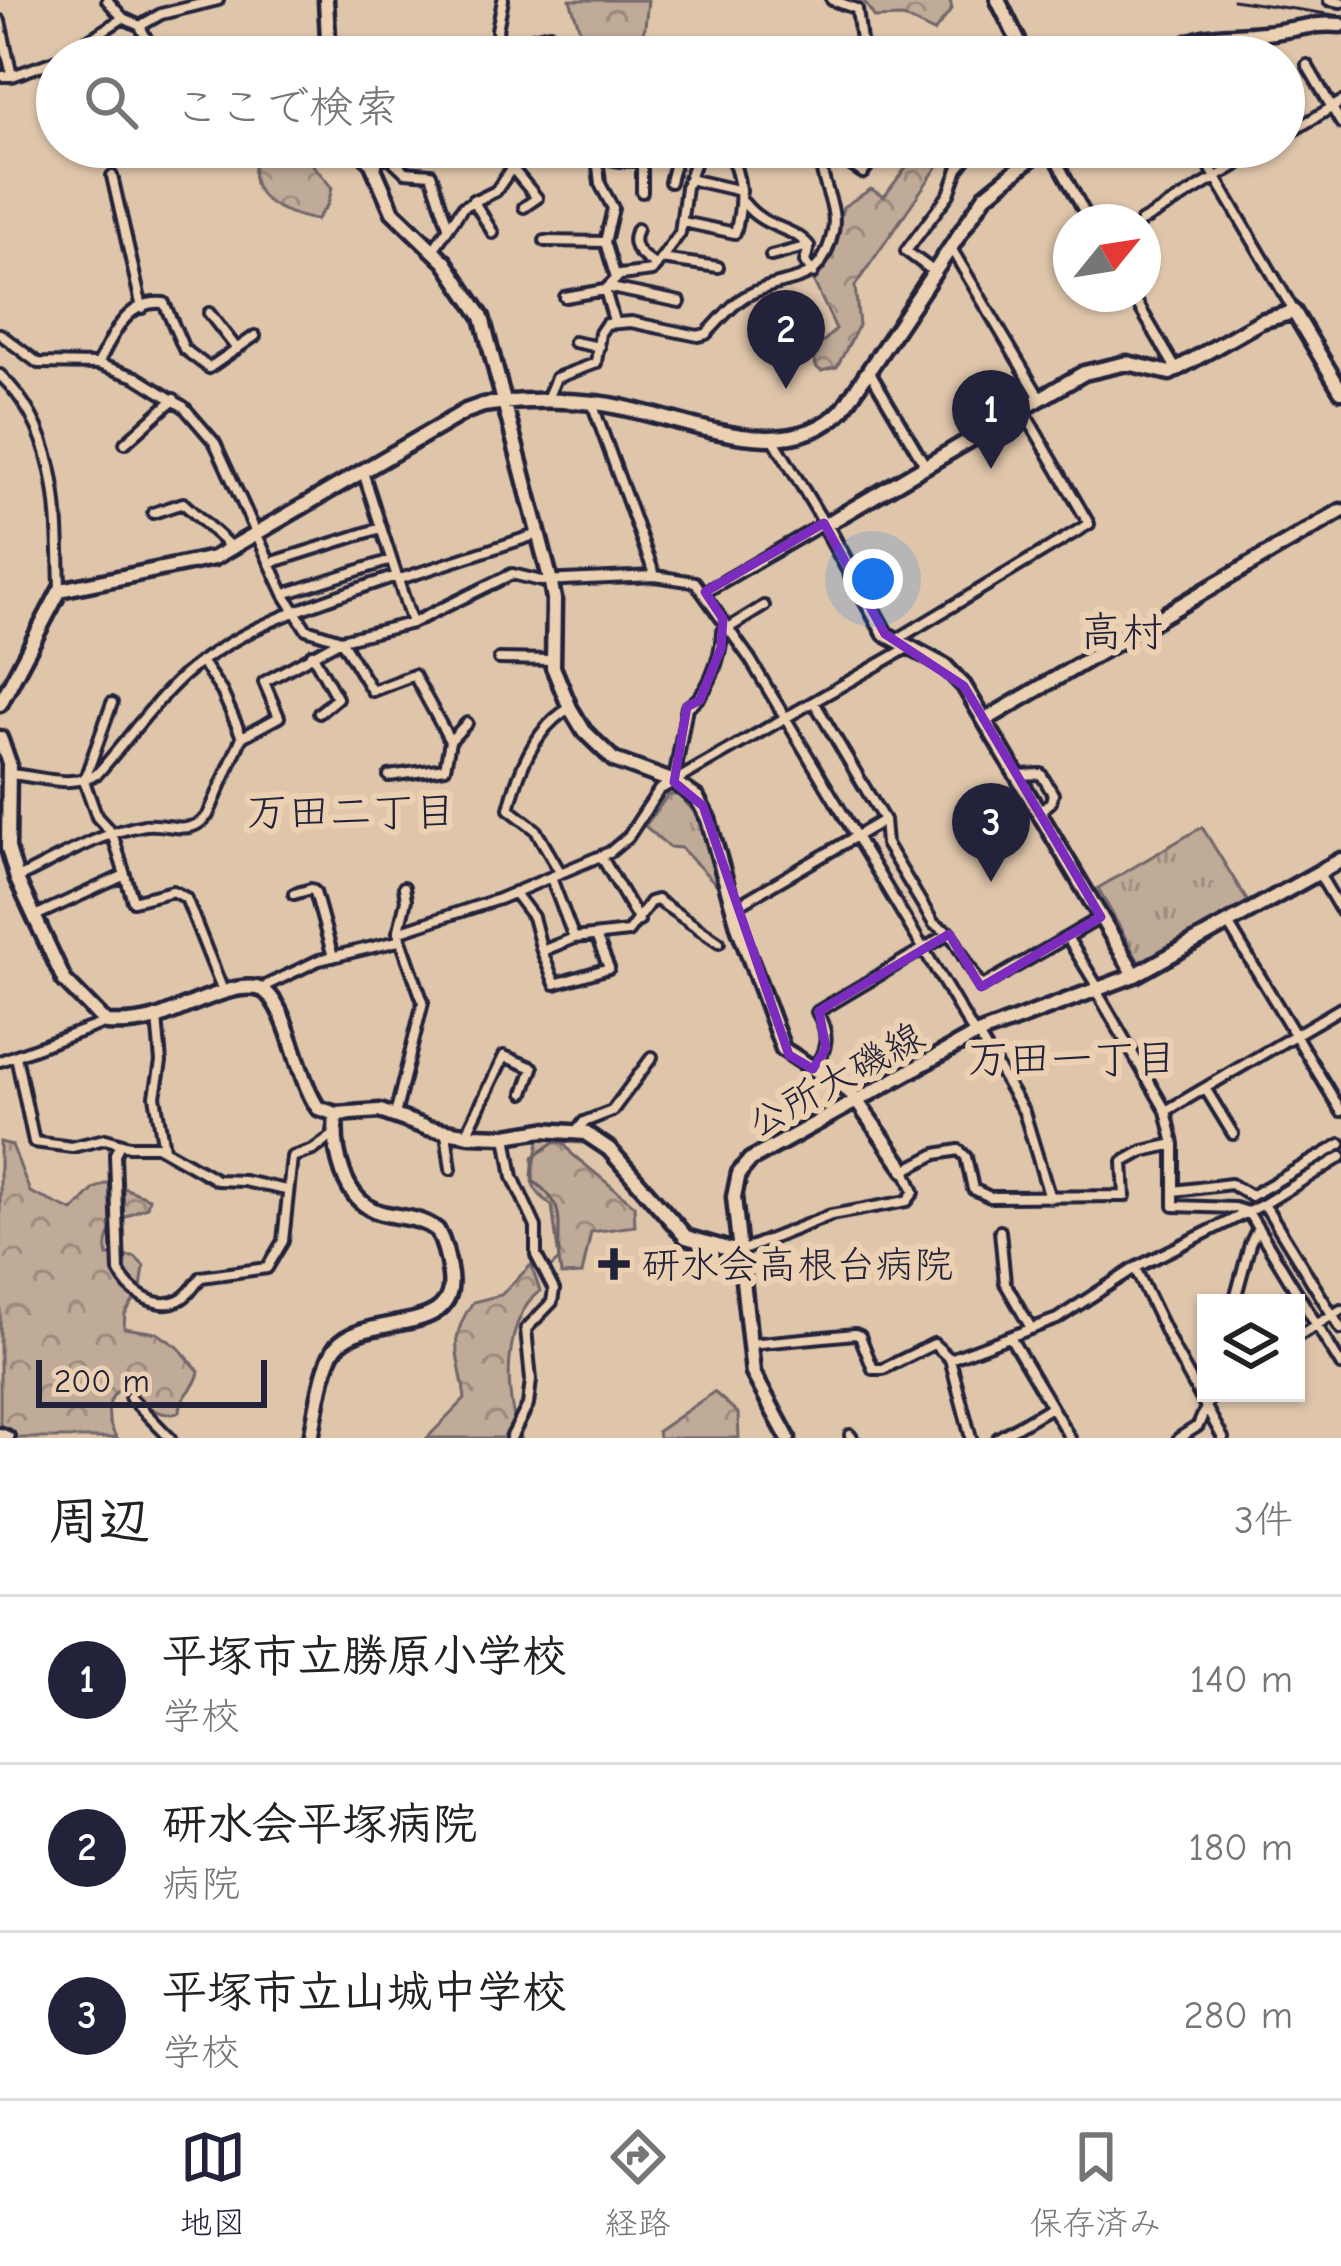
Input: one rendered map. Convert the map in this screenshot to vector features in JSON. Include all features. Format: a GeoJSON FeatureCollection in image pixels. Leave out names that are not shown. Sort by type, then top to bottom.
{"type":"FeatureCollection","features":[{"type":"Feature","properties":{"kind":"street"},"geometry":{"type":"LineString","coordinates":[[107,0],[123,18],[140,26],[145,36]]}},
{"type":"Feature","properties":{"kind":"street"},"geometry":{"type":"LineString","coordinates":[[140,26],[161,14],[218,0]]}},
{"type":"Feature","properties":{"kind":"street"},"geometry":{"type":"LineString","coordinates":[[326,0],[328,36]]}},
{"type":"Feature","properties":{"kind":"street"},"geometry":{"type":"LineString","coordinates":[[498,36],[503,0]]}},
{"type":"Feature","properties":{"kind":"street"},"geometry":{"type":"LineString","coordinates":[[832,0],[857,9],[862,36]]}},
{"type":"Feature","properties":{"kind":"street"},"geometry":{"type":"LineString","coordinates":[[998,0],[1016,36]]}},
{"type":"Feature","properties":{"kind":"street"},"geometry":{"type":"LineString","coordinates":[[1329,0],[1341,2]]}},
{"type":"Feature","properties":{"kind":"street"},"geometry":{"type":"LineString","coordinates":[[95,36],[123,18]]}},
{"type":"Feature","properties":{"kind":"street"},"geometry":{"type":"LineString","coordinates":[[0,21],[12,76]]}},
{"type":"Feature","properties":{"kind":"street"},"geometry":{"type":"LineString","coordinates":[[1202,36],[1341,25]]}},
{"type":"Feature","properties":{"kind":"street"},"geometry":{"type":"LineString","coordinates":[[1307,65],[1336,104],[1341,123]]}},
{"type":"Feature","properties":{"kind":"street"},"geometry":{"type":"LineString","coordinates":[[0,76],[36,67]]}},
{"type":"Feature","properties":{"kind":"street"},"geometry":{"type":"LineString","coordinates":[[1305,123],[1336,104]]}},
{"type":"Feature","properties":{"kind":"street"},"geometry":{"type":"LineString","coordinates":[[0,1061],[106,1023],[157,1018],[224,992],[257,987],[266,990],[278,1010],[318,1108],[336,1114],[371,1109],[466,1134],[576,1132],[609,1149],[686,1237],[738,1252],[831,1215],[908,1201],[914,1187],[858,1102],[783,1048],[703,806],[674,782],[614,760],[584,731],[570,708],[555,678],[550,578],[482,317],[433,250],[393,212],[372,168]]}},
{"type":"Feature","properties":{"kind":"street"},"geometry":{"type":"LineString","coordinates":[[376,168],[376,175]]}},
{"type":"Feature","properties":{"kind":"street"},"geometry":{"type":"LineString","coordinates":[[402,168],[431,174],[448,227]]}},
{"type":"Feature","properties":{"kind":"street"},"geometry":{"type":"LineString","coordinates":[[433,250],[473,200],[496,191],[512,168],[537,198],[524,208]]}},
{"type":"Feature","properties":{"kind":"street"},"geometry":{"type":"LineString","coordinates":[[599,168],[613,208],[605,242],[616,278]]}},
{"type":"Feature","properties":{"kind":"street"},"geometry":{"type":"LineString","coordinates":[[642,168],[642,191]]}},
{"type":"Feature","properties":{"kind":"street"},"geometry":{"type":"LineString","coordinates":[[670,182],[674,168]]}},
{"type":"Feature","properties":{"kind":"street"},"geometry":{"type":"LineString","coordinates":[[607,289],[616,278],[629,272],[647,274],[659,262],[683,221],[692,168]]}},
{"type":"Feature","properties":{"kind":"street"},"geometry":{"type":"LineString","coordinates":[[683,221],[735,233],[742,196],[737,168]]}},
{"type":"Feature","properties":{"kind":"street"},"geometry":{"type":"LineString","coordinates":[[614,321],[698,336],[706,334],[742,298],[813,273],[825,256],[835,215],[823,168]]}},
{"type":"Feature","properties":{"kind":"street"},"geometry":{"type":"LineString","coordinates":[[934,272],[906,251],[949,194],[959,168]]}},
{"type":"Feature","properties":{"kind":"street"},"geometry":{"type":"LineString","coordinates":[[60,590],[202,563],[466,411],[503,402],[592,403],[774,440],[798,437],[831,422],[985,196],[1020,168]]}},
{"type":"Feature","properties":{"kind":"street"},"geometry":{"type":"LineString","coordinates":[[1059,168],[1080,204]]}},
{"type":"Feature","properties":{"kind":"street"},"geometry":{"type":"LineString","coordinates":[[1212,168],[1341,391]]}},
{"type":"Feature","properties":{"kind":"street"},"geometry":{"type":"LineString","coordinates":[[1161,210],[1233,168]]}},
{"type":"Feature","properties":{"kind":"street"},"geometry":{"type":"LineString","coordinates":[[112,176],[142,308]]}},
{"type":"Feature","properties":{"kind":"street"},"geometry":{"type":"LineString","coordinates":[[688,179],[742,196],[764,223],[801,236],[808,247],[805,262],[813,273]]}},
{"type":"Feature","properties":{"kind":"street"},"geometry":{"type":"LineString","coordinates":[[473,200],[493,233]]}},
{"type":"Feature","properties":{"kind":"street"},"geometry":{"type":"LineString","coordinates":[[637,229],[635,248],[659,262],[718,266]]}},
{"type":"Feature","properties":{"kind":"street"},"geometry":{"type":"LineString","coordinates":[[545,242],[605,242]]}},
{"type":"Feature","properties":{"kind":"street"},"geometry":{"type":"LineString","coordinates":[[771,256],[808,247]]}},
{"type":"Feature","properties":{"kind":"street"},"geometry":{"type":"LineString","coordinates":[[950,247],[1040,398]]}},
{"type":"Feature","properties":{"kind":"street"},"geometry":{"type":"LineString","coordinates":[[607,289],[614,321]]}},
{"type":"Feature","properties":{"kind":"street"},"geometry":{"type":"LineString","coordinates":[[565,297],[607,289],[680,302]]}},
{"type":"Feature","properties":{"kind":"street"},"geometry":{"type":"LineString","coordinates":[[98,364],[127,313],[157,301],[164,303],[184,349],[209,368],[255,336]]}},
{"type":"Feature","properties":{"kind":"street"},"geometry":{"type":"LineString","coordinates":[[1143,312],[1177,370]]}},
{"type":"Feature","properties":{"kind":"street"},"geometry":{"type":"LineString","coordinates":[[705,592],[1084,373],[1118,363],[1169,373],[1261,321],[1294,312]]}},
{"type":"Feature","properties":{"kind":"street"},"geometry":{"type":"LineString","coordinates":[[209,313],[237,349]]}},
{"type":"Feature","properties":{"kind":"street"},"geometry":{"type":"LineString","coordinates":[[546,402],[556,378],[596,363],[600,333],[614,321]]}},
{"type":"Feature","properties":{"kind":"street"},"geometry":{"type":"LineString","coordinates":[[0,334],[38,363],[98,364],[136,377],[174,399],[215,443],[284,594],[306,629],[341,640],[372,692],[414,675],[450,741]]}},
{"type":"Feature","properties":{"kind":"street"},"geometry":{"type":"LineString","coordinates":[[574,341],[599,347]]}},
{"type":"Feature","properties":{"kind":"street"},"geometry":{"type":"LineString","coordinates":[[869,370],[925,465]]}},
{"type":"Feature","properties":{"kind":"street"},"geometry":{"type":"LineString","coordinates":[[0,375],[21,395],[49,450],[60,590],[0,704]]}},
{"type":"Feature","properties":{"kind":"street"},"geometry":{"type":"LineString","coordinates":[[125,443],[174,399]]}},
{"type":"Feature","properties":{"kind":"street"},"geometry":{"type":"LineString","coordinates":[[592,403],[655,576]]}},
{"type":"Feature","properties":{"kind":"street"},"geometry":{"type":"LineString","coordinates":[[266,990],[267,985],[333,957],[514,892],[620,847],[659,790],[814,701],[1089,524],[1023,409]]}},
{"type":"Feature","properties":{"kind":"street"},"geometry":{"type":"LineString","coordinates":[[774,440],[880,627],[955,674],[1136,975]]}},
{"type":"Feature","properties":{"kind":"street"},"geometry":{"type":"LineString","coordinates":[[363,471],[412,623]]}},
{"type":"Feature","properties":{"kind":"street"},"geometry":{"type":"LineString","coordinates":[[153,513],[183,503],[232,548]]}},
{"type":"Feature","properties":{"kind":"street"},"geometry":{"type":"LineString","coordinates":[[985,720],[1341,511]]}},
{"type":"Feature","properties":{"kind":"street"},"geometry":{"type":"LineString","coordinates":[[270,563],[381,528]]}},
{"type":"Feature","properties":{"kind":"street"},"geometry":{"type":"LineString","coordinates":[[10,774],[50,783],[84,781],[98,774],[201,661],[293,612],[538,534]]}},
{"type":"Feature","properties":{"kind":"street"},"geometry":{"type":"LineString","coordinates":[[284,594],[391,560]]}},
{"type":"Feature","properties":{"kind":"street"},"geometry":{"type":"LineString","coordinates":[[17,879],[112,833],[144,825],[188,829],[200,824],[242,737],[279,717],[264,682],[341,640],[412,623],[506,575],[541,581],[655,576],[694,582],[728,627],[1024,1112],[1050,1198]]}},
{"type":"Feature","properties":{"kind":"street"},"geometry":{"type":"LineString","coordinates":[[674,782],[687,707],[700,700],[722,648],[722,632],[764,606]]}},
{"type":"Feature","properties":{"kind":"street"},"geometry":{"type":"LineString","coordinates":[[312,655],[337,698],[319,713]]}},
{"type":"Feature","properties":{"kind":"street"},"geometry":{"type":"LineString","coordinates":[[499,659],[553,661]]}},
{"type":"Feature","properties":{"kind":"street"},"geometry":{"type":"LineString","coordinates":[[201,661],[222,692],[242,737]]}},
{"type":"Feature","properties":{"kind":"street"},"geometry":{"type":"LineString","coordinates":[[814,701],[884,820],[886,844],[934,924],[950,933],[981,987],[1101,917]]}},
{"type":"Feature","properties":{"kind":"street"},"geometry":{"type":"LineString","coordinates":[[112,703],[84,781],[97,817],[112,833],[134,902],[172,891],[186,898],[224,992]]}},
{"type":"Feature","properties":{"kind":"street"},"geometry":{"type":"LineString","coordinates":[[570,708],[551,719],[521,770],[509,809],[535,829],[555,874],[574,938]]}},
{"type":"Feature","properties":{"kind":"street"},"geometry":{"type":"LineString","coordinates":[[389,776],[445,768],[450,741],[467,723]]}},
{"type":"Feature","properties":{"kind":"street"},"geometry":{"type":"LineString","coordinates":[[0,738],[10,774],[8,848],[17,879],[64,980],[106,1023]]}},
{"type":"Feature","properties":{"kind":"street"},"geometry":{"type":"LineString","coordinates":[[1017,775],[1041,774],[1053,794],[1040,812]]}},
{"type":"Feature","properties":{"kind":"street"},"geometry":{"type":"LineString","coordinates":[[733,908],[884,820]]}},
{"type":"Feature","properties":{"kind":"street"},"geometry":{"type":"LineString","coordinates":[[601,856],[639,921]]}},
{"type":"Feature","properties":{"kind":"street","name":"公所大磯線"},"geometry":{"type":"LineString","coordinates":[[788,1438],[753,1373],[734,1197],[744,1166],[976,1034],[1136,975],[1341,860]]}},
{"type":"Feature","properties":{"kind":"street"},"geometry":{"type":"LineString","coordinates":[[1318,874],[1341,911]]}},
{"type":"Feature","properties":{"kind":"street"},"geometry":{"type":"LineString","coordinates":[[34,916],[125,875]]}},
{"type":"Feature","properties":{"kind":"street"},"geometry":{"type":"LineString","coordinates":[[395,1115],[423,1002],[398,936],[406,900],[404,886]]}},
{"type":"Feature","properties":{"kind":"street"},"geometry":{"type":"LineString","coordinates":[[294,894],[315,892],[333,957]]}},
{"type":"Feature","properties":{"kind":"street"},"geometry":{"type":"LineString","coordinates":[[514,892],[533,916],[555,985],[609,968],[596,936]]}},
{"type":"Feature","properties":{"kind":"street"},"geometry":{"type":"LineString","coordinates":[[542,951],[574,938],[628,932],[650,902],[657,900],[719,942]]}},
{"type":"Feature","properties":{"kind":"street"},"geometry":{"type":"LineString","coordinates":[[1229,925],[1341,1112]]}},
{"type":"Feature","properties":{"kind":"street"},"geometry":{"type":"LineString","coordinates":[[813,1069],[826,1048],[826,1029],[817,1012],[950,933]]}},
{"type":"Feature","properties":{"kind":"street"},"geometry":{"type":"LineString","coordinates":[[1067,937],[1166,1111],[1174,1144],[1174,1206],[1248,1212],[1341,1365]]}},
{"type":"Feature","properties":{"kind":"street"},"geometry":{"type":"LineString","coordinates":[[1166,1111],[1341,1008]]}},
{"type":"Feature","properties":{"kind":"street"},"geometry":{"type":"LineString","coordinates":[[157,1018],[161,1062],[155,1096],[164,1149]]}},
{"type":"Feature","properties":{"kind":"street"},"geometry":{"type":"LineString","coordinates":[[16,1056],[34,1142],[72,1147],[105,1138],[164,1149],[217,1180],[286,1190]]}},
{"type":"Feature","properties":{"kind":"street"},"geometry":{"type":"LineString","coordinates":[[466,1134],[503,1056],[533,1068],[524,1093]]}},
{"type":"Feature","properties":{"kind":"street"},"geometry":{"type":"LineString","coordinates":[[576,1132],[584,1122],[612,1111],[652,1057]]}},
{"type":"Feature","properties":{"kind":"street"},"geometry":{"type":"LineString","coordinates":[[1205,1088],[1233,1134]]}},
{"type":"Feature","properties":{"kind":"street"},"geometry":{"type":"LineString","coordinates":[[311,1438],[332,1351],[362,1329],[440,1312],[451,1288],[437,1230],[417,1219],[377,1212],[352,1193],[334,1135],[336,1114]]}},
{"type":"Feature","properties":{"kind":"street"},"geometry":{"type":"LineString","coordinates":[[445,1131],[452,1168]]}},
{"type":"Feature","properties":{"kind":"street"},"geometry":{"type":"LineString","coordinates":[[120,1144],[115,1154],[118,1270],[147,1300],[177,1301],[201,1277],[267,1268],[283,1241],[292,1156],[313,1150],[334,1135]]}},
{"type":"Feature","properties":{"kind":"street"},"geometry":{"type":"LineString","coordinates":[[506,1136],[513,1177],[536,1226],[536,1255],[554,1290],[552,1302],[526,1329],[531,1380],[527,1406],[511,1438]]}},
{"type":"Feature","properties":{"kind":"street"},"geometry":{"type":"LineString","coordinates":[[905,1170],[936,1154],[959,1150],[966,1157],[973,1189],[980,1195],[1124,1196],[1124,1162],[1143,1151],[1174,1144]]}},
{"type":"Feature","properties":{"kind":"street"},"geometry":{"type":"LineString","coordinates":[[1174,1191],[1231,1184],[1251,1196],[1341,1144]]}},
{"type":"Feature","properties":{"kind":"street"},"geometry":{"type":"LineString","coordinates":[[950,1359],[1057,1319],[1135,1268],[1264,1204],[1341,1157]]}},
{"type":"Feature","properties":{"kind":"street"},"geometry":{"type":"LineString","coordinates":[[1264,1204],[1337,1312],[1341,1329]]}},
{"type":"Feature","properties":{"kind":"street"},"geometry":{"type":"LineString","coordinates":[[1236,1294],[1258,1228]]}},
{"type":"Feature","properties":{"kind":"street"},"geometry":{"type":"LineString","coordinates":[[1000,1231],[1005,1282],[1031,1328]]}},
{"type":"Feature","properties":{"kind":"street"},"geometry":{"type":"LineString","coordinates":[[1135,1268],[1221,1437]]}},
{"type":"Feature","properties":{"kind":"street"},"geometry":{"type":"LineString","coordinates":[[1305,1331],[1337,1312]]}},
{"type":"Feature","properties":{"kind":"street"},"geometry":{"type":"LineString","coordinates":[[749,1344],[855,1334],[873,1369],[883,1369],[934,1344],[950,1359],[971,1438]]}},
{"type":"Feature","properties":{"kind":"street"},"geometry":{"type":"LineString","coordinates":[[1010,1337],[1070,1438]]}},
{"type":"Feature","properties":{"kind":"street"},"geometry":{"type":"LineString","coordinates":[[130,1397],[170,1438]]}},
{"type":"Feature","properties":{"kind":"street"},"geometry":{"type":"LineString","coordinates":[[1178,1438],[1198,1426],[1209,1402]]}},
{"type":"Feature","properties":{"kind":"street"},"geometry":{"type":"LineString","coordinates":[[998,1438],[1051,1407]]}},
{"type":"Feature","properties":{"kind":"highlighted area"},"geometry":{"type":"Polygon","coordinates":[[[824,523],[885,634],[964,686],[1101,917],[981,987],[949,934],[819,1011],[826,1048],[813,1069],[789,1055],[703,806],[674,782],[687,707],[700,700],[721,648],[723,619],[705,592],[824,523]]]}},
{"type":"Feature","properties":{"kind":"green space"},"geometry":{"type":"Polygon","coordinates":[[[570,0],[648,0],[642,36],[582,36],[570,0]]]}},
{"type":"Feature","properties":{"kind":"green space"},"geometry":{"type":"Polygon","coordinates":[[[863,0],[950,0],[952,9],[934,32],[903,17],[875,18],[863,0]]]}},
{"type":"Feature","properties":{"kind":"green space"},"geometry":{"type":"Polygon","coordinates":[[[254,168],[315,168],[332,188],[316,220],[277,207],[254,181],[254,168]]]}},
{"type":"Feature","properties":{"kind":"green space"},"geometry":{"type":"Polygon","coordinates":[[[906,168],[936,168],[855,286],[859,325],[837,367],[821,371],[813,352],[836,329],[814,282],[829,260],[843,207],[871,189],[884,197],[906,168]]]}},
{"type":"Feature","properties":{"kind":"green space"},"geometry":{"type":"Polygon","coordinates":[[[668,795],[679,795],[698,816],[719,887],[681,848],[669,847],[645,826],[668,795]]]}},
{"type":"Feature","properties":{"kind":"green space"},"geometry":{"type":"Polygon","coordinates":[[[1202,827],[1248,902],[1140,964],[1098,888],[1202,827]]]}},
{"type":"Feature","properties":{"kind":"green space"},"geometry":{"type":"Polygon","coordinates":[[[557,1135],[572,1154],[634,1205],[635,1226],[591,1232],[582,1274],[561,1275],[552,1206],[533,1183],[539,1139],[557,1135]]]}},
{"type":"Feature","properties":{"kind":"green space"},"geometry":{"type":"Polygon","coordinates":[[[0,1142],[12,1145],[30,1192],[73,1211],[94,1189],[109,1182],[149,1198],[147,1207],[111,1231],[108,1256],[135,1257],[144,1266],[141,1289],[125,1314],[124,1328],[157,1333],[178,1347],[199,1371],[180,1411],[155,1411],[118,1390],[109,1413],[117,1438],[0,1438],[0,1142]]]}},
{"type":"Feature","properties":{"kind":"green space"},"geometry":{"type":"Polygon","coordinates":[[[531,1265],[540,1291],[519,1320],[510,1360],[511,1402],[521,1438],[427,1438],[465,1399],[457,1349],[464,1316],[473,1302],[501,1295],[531,1265]]]}},
{"type":"Feature","properties":{"kind":"green space"},"geometry":{"type":"Polygon","coordinates":[[[714,1392],[738,1413],[739,1438],[659,1438],[658,1431],[714,1392]]]}},
{"type":"Feature","properties":{"kind":"waterway"},"geometry":{"type":"LineString","coordinates":[[549,1269],[559,1260],[558,1216],[552,1198],[533,1181],[533,1157],[555,1142],[585,1143]]}},
{"type":"Feature","properties":{"kind":"waterway"},"geometry":{"type":"LineString","coordinates":[[1259,1217],[1341,1352]]}},
{"type":"Feature","properties":{"kind":"railway"},"geometry":{"type":"LineString","coordinates":[[1233,0],[1341,16]]}},
{"type":"Feature","properties":{"kind":"place","name":"研水会平塚病院"},"geometry":{"type":"Point","coordinates":[786,389]}},
{"type":"Feature","properties":{"kind":"place","name":"平塚市立勝原小学校"},"geometry":{"type":"Point","coordinates":[991,469]}},
{"type":"Feature","properties":{"kind":"place","name":"平塚市立山城中学校"},"geometry":{"type":"Point","coordinates":[991,882]}},
{"type":"Feature","properties":{"kind":"place","name":"研水会高根台病院"},"geometry":{"type":"Point","coordinates":[614,1264]}},
{"type":"Feature","properties":{"kind":"district","name":"高村"},"geometry":{"type":"Point","coordinates":[1122,631]}},
{"type":"Feature","properties":{"kind":"district","name":"万田二丁目"},"geometry":{"type":"Point","coordinates":[351,811]}},
{"type":"Feature","properties":{"kind":"district","name":"万田一丁目"},"geometry":{"type":"Point","coordinates":[1072,1058]}}]}
